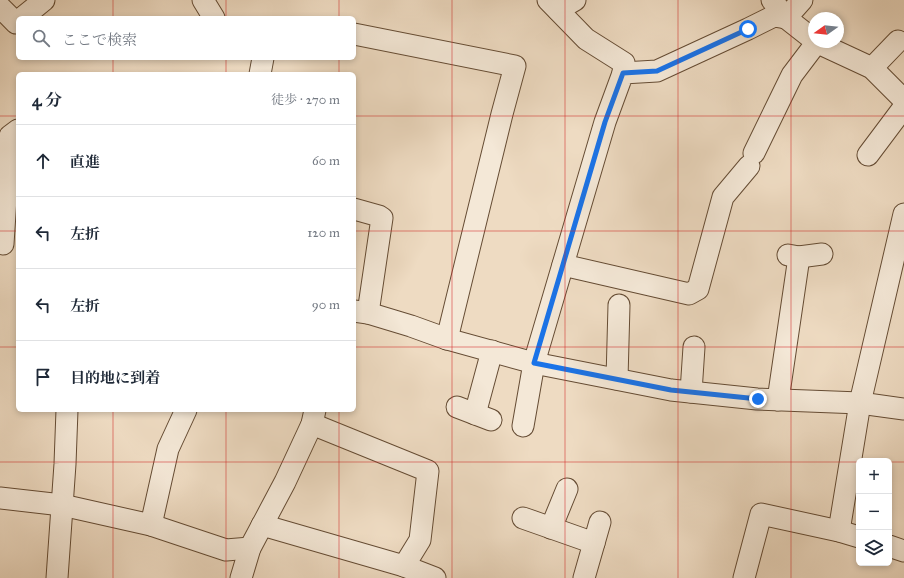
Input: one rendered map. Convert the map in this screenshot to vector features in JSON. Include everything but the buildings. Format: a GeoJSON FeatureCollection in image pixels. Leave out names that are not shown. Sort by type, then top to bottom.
{"type":"FeatureCollection","features":[{"type":"Feature","properties":{"kind":"street"},"geometry":{"type":"LineString","coordinates":[[24,16],[44,0]]}},
{"type":"Feature","properties":{"kind":"street"},"geometry":{"type":"LineString","coordinates":[[204,0],[213,16]]}},
{"type":"Feature","properties":{"kind":"street"},"geometry":{"type":"LineString","coordinates":[[772,0],[786,18],[808,35]]}},
{"type":"Feature","properties":{"kind":"street"},"geometry":{"type":"LineString","coordinates":[[786,18],[802,0]]}},
{"type":"Feature","properties":{"kind":"street"},"geometry":{"type":"LineString","coordinates":[[523,426],[534,363],[605,122],[623,73],[624,63],[586,39],[560,3]]}},
{"type":"Feature","properties":{"kind":"street"},"geometry":{"type":"LineString","coordinates":[[0,7],[16,23]]}},
{"type":"Feature","properties":{"kind":"street"},"geometry":{"type":"LineString","coordinates":[[623,73],[657,71],[774,16],[786,18]]}},
{"type":"Feature","properties":{"kind":"street"},"geometry":{"type":"LineString","coordinates":[[356,34],[515,66],[447,339]]}},
{"type":"Feature","properties":{"kind":"street"},"geometry":{"type":"LineString","coordinates":[[872,68],[898,41]]}},
{"type":"Feature","properties":{"kind":"street"},"geometry":{"type":"LineString","coordinates":[[563,265],[689,294],[698,289],[723,197],[752,160],[792,76],[811,48]]}},
{"type":"Feature","properties":{"kind":"street"},"geometry":{"type":"LineString","coordinates":[[831,48],[872,68],[904,100]]}},
{"type":"Feature","properties":{"kind":"street"},"geometry":{"type":"LineString","coordinates":[[260,72],[263,60]]}},
{"type":"Feature","properties":{"kind":"street"},"geometry":{"type":"LineString","coordinates":[[868,155],[904,107]]}},
{"type":"Feature","properties":{"kind":"street"},"geometry":{"type":"LineString","coordinates":[[7,244],[10,136],[16,132]]}},
{"type":"Feature","properties":{"kind":"street"},"geometry":{"type":"LineString","coordinates":[[356,210],[382,218],[361,312],[411,326],[447,339],[534,363],[671,390],[758,399],[860,402],[904,409]]}},
{"type":"Feature","properties":{"kind":"street"},"geometry":{"type":"LineString","coordinates":[[839,531],[860,402],[904,214]]}},
{"type":"Feature","properties":{"kind":"street"},"geometry":{"type":"LineString","coordinates":[[778,400],[794,256],[822,254]]}},
{"type":"Feature","properties":{"kind":"street"},"geometry":{"type":"LineString","coordinates":[[617,379],[619,305]]}},
{"type":"Feature","properties":{"kind":"street"},"geometry":{"type":"LineString","coordinates":[[692,392],[694,347]]}},
{"type":"Feature","properties":{"kind":"street"},"geometry":{"type":"LineString","coordinates":[[474,414],[492,351]]}},
{"type":"Feature","properties":{"kind":"street"},"geometry":{"type":"LineString","coordinates":[[57,578],[67,412]]}},
{"type":"Feature","properties":{"kind":"street"},"geometry":{"type":"LineString","coordinates":[[151,525],[168,450],[185,412]]}},
{"type":"Feature","properties":{"kind":"street"},"geometry":{"type":"LineString","coordinates":[[241,578],[250,548],[285,482],[314,417],[428,472],[420,540],[404,566]]}},
{"type":"Feature","properties":{"kind":"street"},"geometry":{"type":"LineString","coordinates":[[551,528],[567,489]]}},
{"type":"Feature","properties":{"kind":"street"},"geometry":{"type":"LineString","coordinates":[[0,498],[62,505],[151,525],[226,550],[250,548]]}},
{"type":"Feature","properties":{"kind":"street"},"geometry":{"type":"LineString","coordinates":[[744,578],[761,514],[856,536]]}},
{"type":"Feature","properties":{"kind":"street"},"geometry":{"type":"LineString","coordinates":[[523,518],[594,543]]}},
{"type":"Feature","properties":{"kind":"street"},"geometry":{"type":"LineString","coordinates":[[584,578],[600,522]]}},
{"type":"Feature","properties":{"kind":"street"},"geometry":{"type":"LineString","coordinates":[[262,525],[404,566],[435,578]]}},
{"type":"Feature","properties":{"kind":"street"},"geometry":{"type":"LineString","coordinates":[[892,547],[904,551]]}},
{"type":"Feature","properties":{"kind":"route"},"geometry":{"type":"LineString","coordinates":[[748,29],[657,71],[623,73],[605,122],[534,363],[671,390],[758,399]]}}]}
